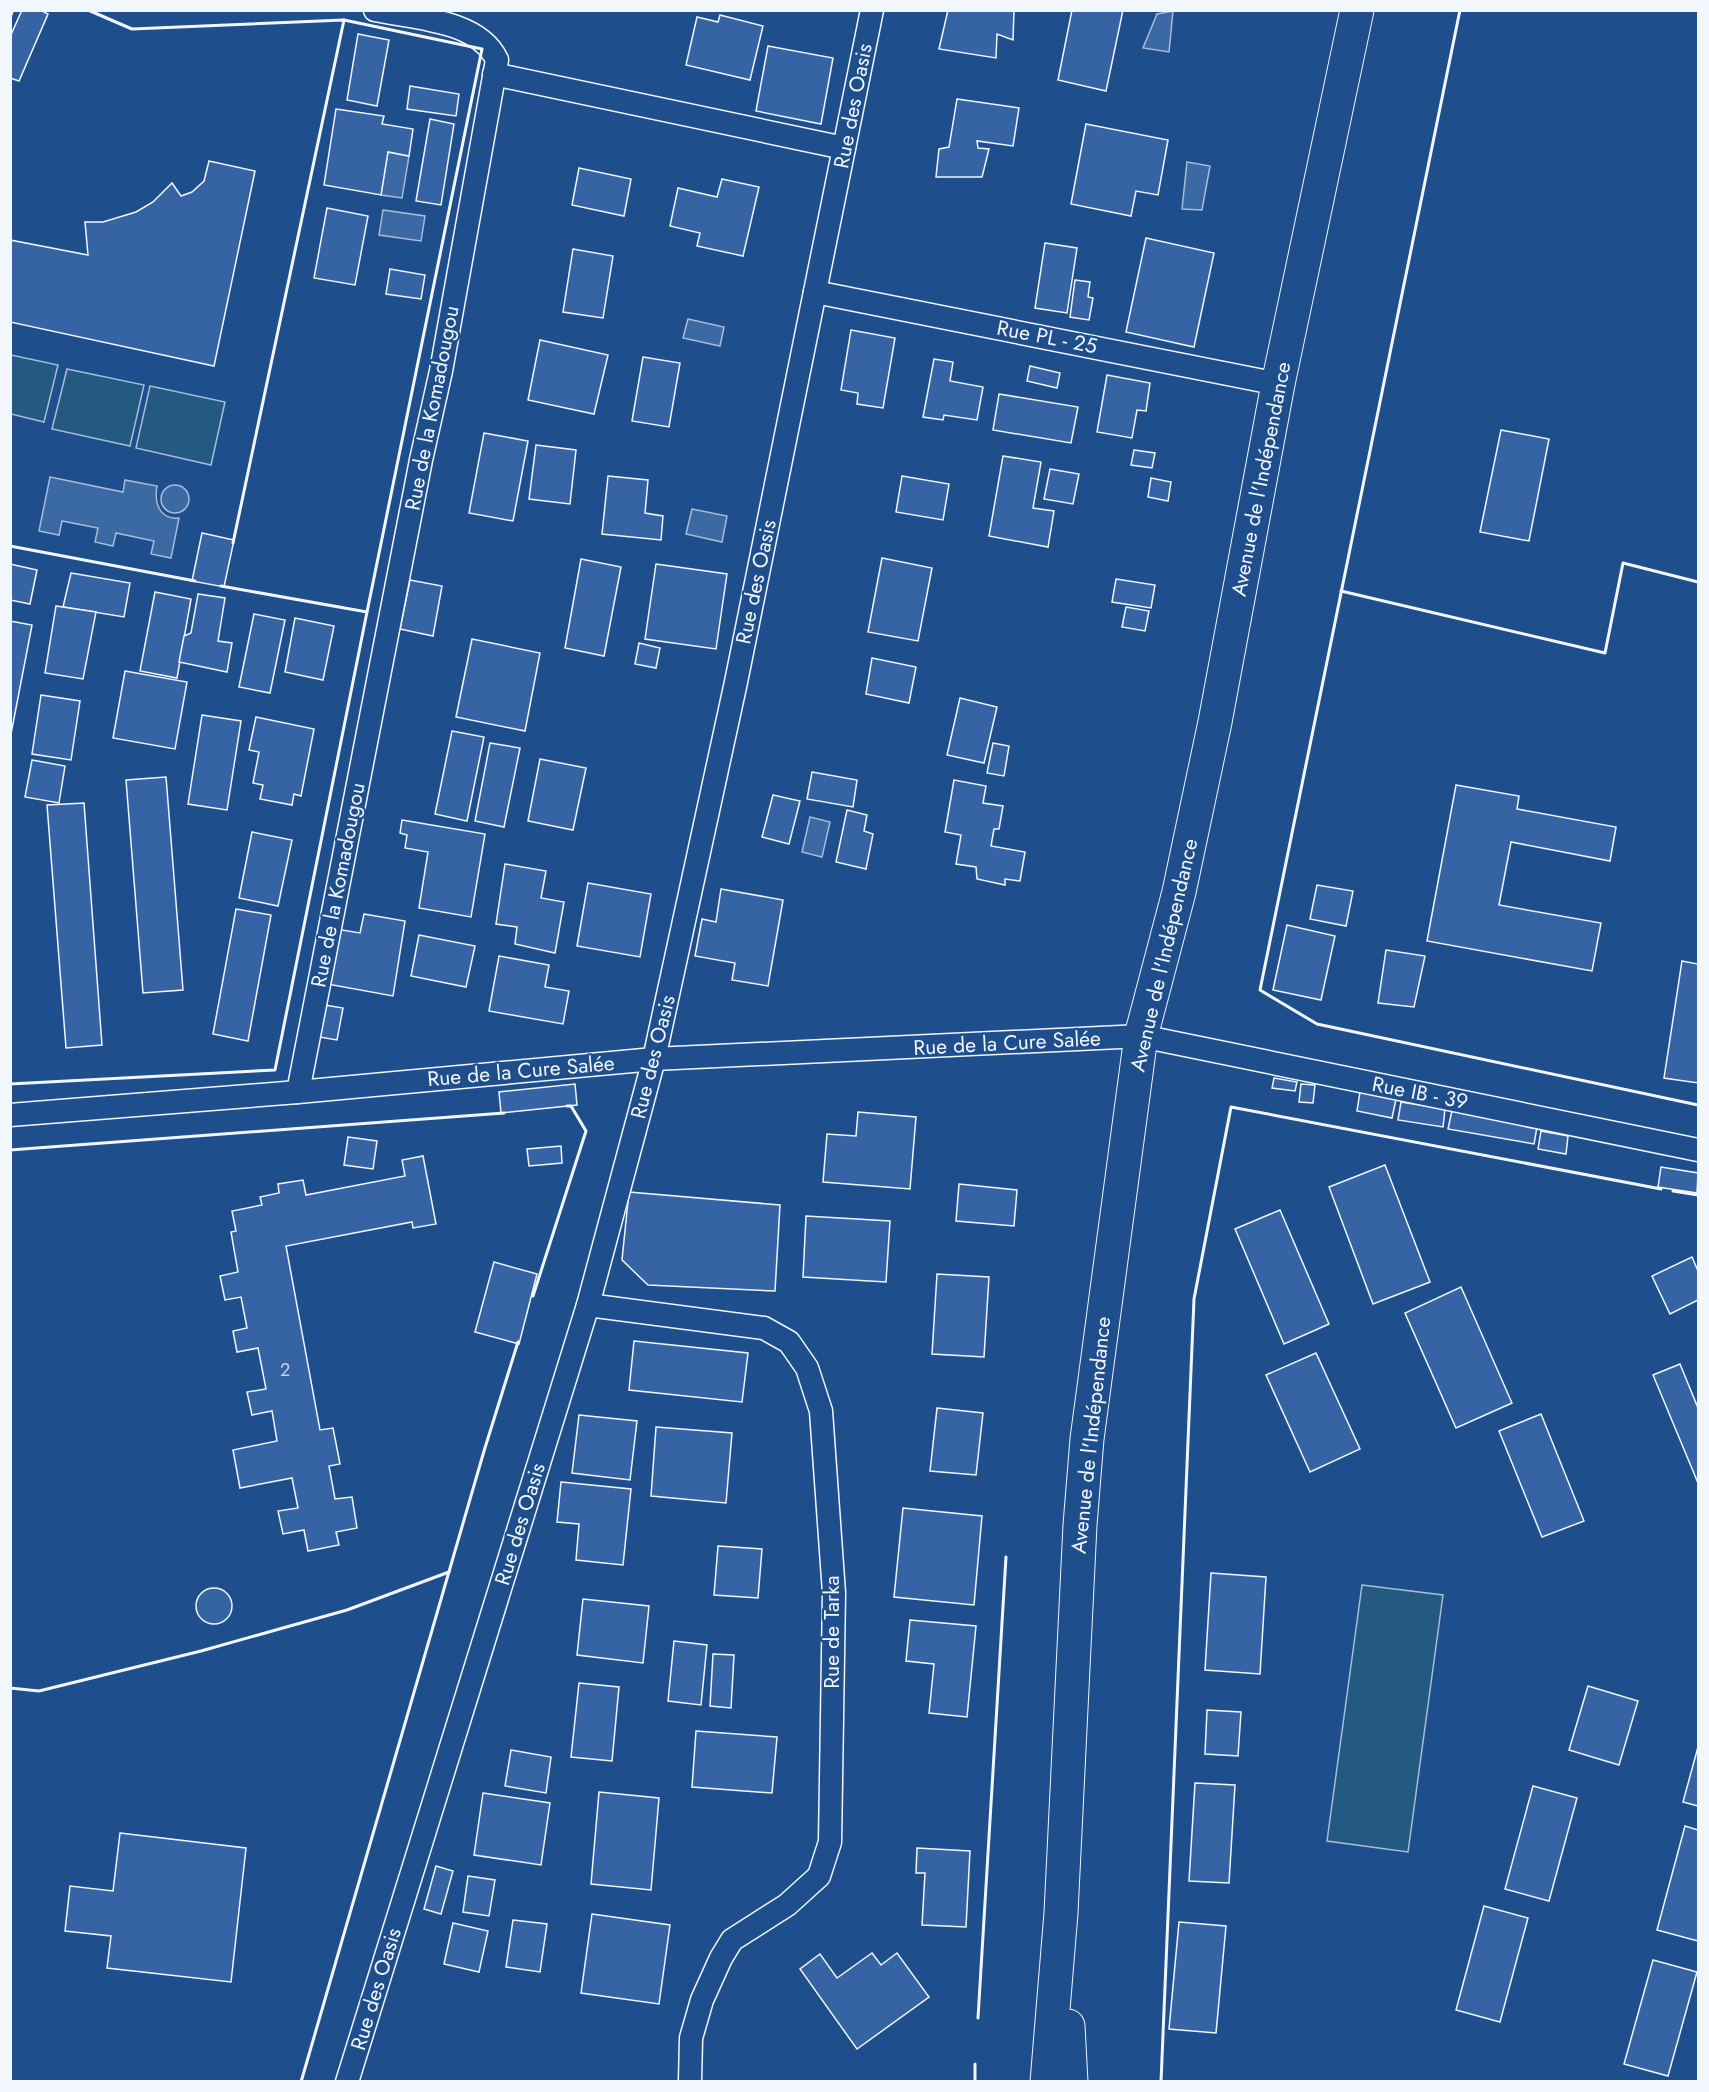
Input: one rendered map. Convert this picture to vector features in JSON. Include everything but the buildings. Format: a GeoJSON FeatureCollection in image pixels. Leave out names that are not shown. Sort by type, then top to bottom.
{"type":"FeatureCollection","features":[{"type":"Feature","properties":{"kind":"highway","name":"Avenue de l'Indépendance"},"geometry":{"type":"LineString","coordinates":[[1047,2082],[1060,1913],[1080,1525],[1087,1439],[1141,1036],[1189,847],[1278,384],[1357,10]]}},
{"type":"Feature","properties":{"kind":"highway","name":"Avenue de l'Indépendance"},"geometry":{"type":"LineString","coordinates":[[1060,1913],[1071,2082]]}},
{"type":"Feature","properties":{"kind":"street","name":"Rue de la Komadougou"},"geometry":{"type":"LineString","coordinates":[[298,1092],[418,472],[441,371],[497,60],[492,49],[479,35],[456,27],[375,10]]}},
{"type":"Feature","properties":{"kind":"street","name":"Rue des Oasis"},"geometry":{"type":"LineString","coordinates":[[347,2082],[588,1305],[654,1059],[736,682],[872,10]]}},
{"type":"Feature","properties":{"kind":"street"},"geometry":{"type":"LineString","coordinates":[[494,74],[844,148]]}},
{"type":"Feature","properties":{"kind":"street","name":"Rue PL - 25"},"geometry":{"type":"LineString","coordinates":[[815,292],[1278,384]]}},
{"type":"Feature","properties":{"kind":"street","name":"Rue de la Cure Salée"},"geometry":{"type":"LineString","coordinates":[[10,1115],[298,1092],[654,1059],[1141,1036]]}},
{"type":"Feature","properties":{"kind":"street","name":"Rue IB - 39"},"geometry":{"type":"LineString","coordinates":[[1141,1036],[1698,1150]]}},
{"type":"Feature","properties":{"kind":"street","name":"Rue de Tarka"},"geometry":{"type":"LineString","coordinates":[[588,1305],[764,1328],[789,1342],[807,1368],[821,1411],[834,1593],[830,1842],[819,1876],[787,1905],[732,1940],[721,1958],[702,2000],[691,2038],[690,2082]]}},
{"type":"Feature","properties":{"kind":"shaded area"},"geometry":{"type":"Polygon","coordinates":[[[1173,11],[1169,52],[1143,48],[1157,14],[1173,11]]]}},
{"type":"Feature","properties":{"kind":"shaded area"},"geometry":{"type":"Polygon","coordinates":[[[388,152],[409,156],[402,198],[381,195],[388,152]]]}},
{"type":"Feature","properties":{"kind":"shaded area"},"geometry":{"type":"Polygon","coordinates":[[[1187,162],[1210,166],[1202,210],[1182,209],[1187,162]]]}},
{"type":"Feature","properties":{"kind":"shaded area"},"geometry":{"type":"Polygon","coordinates":[[[383,210],[425,216],[421,241],[379,235],[383,210]]]}},
{"type":"Feature","properties":{"kind":"shaded area"},"geometry":{"type":"Polygon","coordinates":[[[688,319],[724,327],[720,346],[683,338],[688,319]]]}},
{"type":"Feature","properties":{"kind":"shaded area"},"geometry":{"type":"Polygon","coordinates":[[[11,355],[58,365],[44,422],[11,414],[11,355]]]}},
{"type":"Feature","properties":{"kind":"shaded area"},"geometry":{"type":"Polygon","coordinates":[[[67,369],[144,385],[130,446],[52,429],[67,369]]]}},
{"type":"Feature","properties":{"kind":"shaded area"},"geometry":{"type":"Polygon","coordinates":[[[150,386],[225,402],[211,465],[136,448],[150,386]]]}},
{"type":"Feature","properties":{"kind":"shaded area"},"geometry":{"type":"Polygon","coordinates":[[[50,477],[123,492],[125,480],[157,486],[156,498],[159,509],[167,516],[179,518],[171,558],[151,554],[154,541],[116,533],[113,546],[95,542],[98,528],[62,521],[59,535],[39,531],[50,477]]]}},
{"type":"Feature","properties":{"kind":"shaded area"},"geometry":{"type":"Polygon","coordinates":[[[175,485],[185,489],[189,499],[185,509],[175,513],[165,509],[161,499],[165,489],[175,485]]]}},
{"type":"Feature","properties":{"kind":"shaded area"},"geometry":{"type":"Polygon","coordinates":[[[692,509],[727,516],[722,542],[686,534],[692,509]]]}},
{"type":"Feature","properties":{"kind":"shaded area"},"geometry":{"type":"Polygon","coordinates":[[[810,817],[830,822],[822,857],[802,852],[810,817]]]}},
{"type":"Feature","properties":{"kind":"shaded area"},"geometry":{"type":"Polygon","coordinates":[[[1362,1585],[1443,1595],[1408,1852],[1327,1841],[1362,1585]]]}},
{"type":"Feature","properties":{"kind":"wall"},"geometry":{"type":"LineString","coordinates":[[10,17],[13,10]]}},
{"type":"Feature","properties":{"kind":"wall"},"geometry":{"type":"LineString","coordinates":[[88,10],[132,29],[344,20],[233,543]]}},
{"type":"Feature","properties":{"kind":"wall"},"geometry":{"type":"LineString","coordinates":[[1460,10],[1260,990],[1317,1024],[1698,1105]]}},
{"type":"Feature","properties":{"kind":"wall"},"geometry":{"type":"LineString","coordinates":[[344,20],[482,49],[367,612]]}},
{"type":"Feature","properties":{"kind":"wall"},"geometry":{"type":"LineString","coordinates":[[10,546],[195,581]]}},
{"type":"Feature","properties":{"kind":"wall"},"geometry":{"type":"LineString","coordinates":[[1341,591],[1605,653],[1623,563],[1698,582]]}},
{"type":"Feature","properties":{"kind":"wall"},"geometry":{"type":"LineString","coordinates":[[10,1084],[275,1070],[367,612],[221,586]]}},
{"type":"Feature","properties":{"kind":"wall"},"geometry":{"type":"LineString","coordinates":[[533,1296],[586,1131],[571,1106],[567,1106]]}},
{"type":"Feature","properties":{"kind":"wall"},"geometry":{"type":"LineString","coordinates":[[1161,2082],[1194,1299],[1231,1107],[1661,1189]]}},
{"type":"Feature","properties":{"kind":"wall"},"geometry":{"type":"LineString","coordinates":[[10,1150],[504,1113]]}},
{"type":"Feature","properties":{"kind":"wall"},"geometry":{"type":"LineString","coordinates":[[1673,1191],[1698,1195]]}},
{"type":"Feature","properties":{"kind":"wall"},"geometry":{"type":"LineString","coordinates":[[301,2082],[484,1451],[518,1342]]}},
{"type":"Feature","properties":{"kind":"wall"},"geometry":{"type":"LineString","coordinates":[[978,2018],[1006,1557]]}},
{"type":"Feature","properties":{"kind":"wall"},"geometry":{"type":"LineString","coordinates":[[10,1688],[39,1691],[201,1651],[347,1610],[449,1572]]}},
{"type":"Feature","properties":{"kind":"wall"},"geometry":{"type":"LineString","coordinates":[[975,2064],[975,2082]]}}]}
